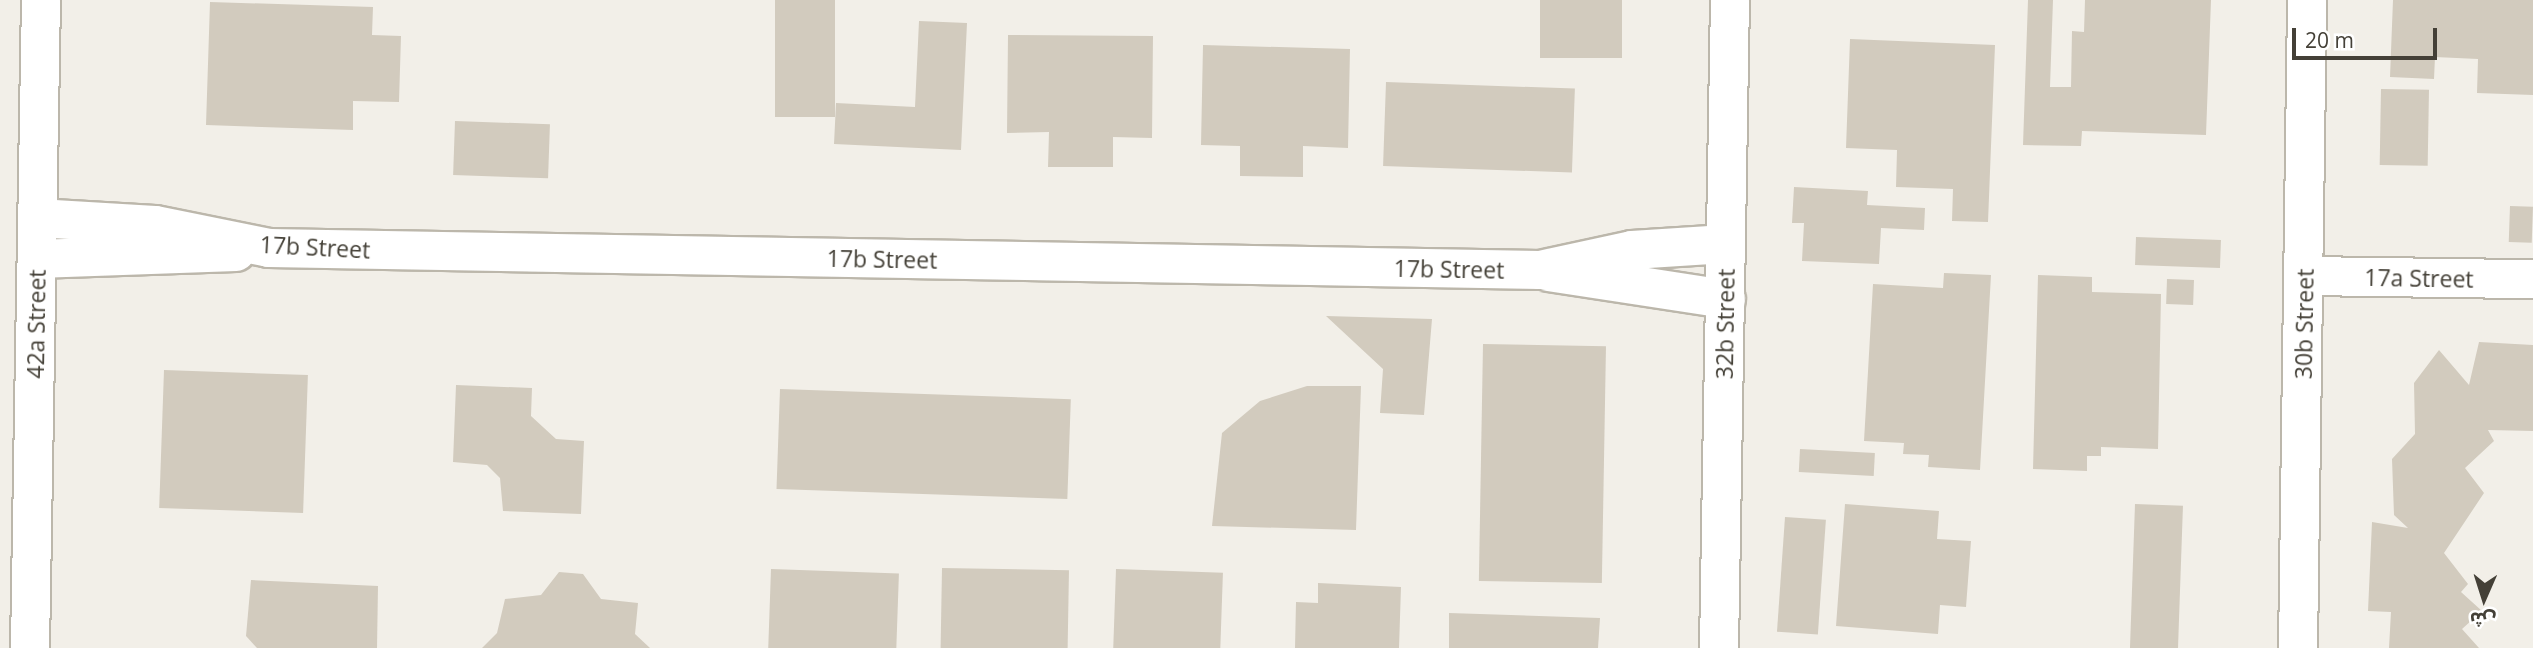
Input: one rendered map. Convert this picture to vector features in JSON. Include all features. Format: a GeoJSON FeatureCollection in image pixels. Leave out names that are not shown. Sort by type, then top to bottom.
{"type":"FeatureCollection","features":[{"type":"Feature","properties":{"kind":"street","name":"42a Street"},"geometry":{"type":"LineString","coordinates":[[30,648],[41,0]]}},
{"type":"Feature","properties":{"kind":"street","name":"32b Street"},"geometry":{"type":"LineString","coordinates":[[1719,648],[1730,0]]}},
{"type":"Feature","properties":{"kind":"street","name":"30b Street"},"geometry":{"type":"LineString","coordinates":[[2298,648],[2307,0]]}},
{"type":"Feature","properties":{"kind":"street","name":"17b Street"},"geometry":{"type":"LineString","coordinates":[[37,218],[155,225],[269,248],[1540,270],[1632,250],[1726,244]]}},
{"type":"Feature","properties":{"kind":"street"},"geometry":{"type":"LineString","coordinates":[[37,259],[153,260],[269,248]]}},
{"type":"Feature","properties":{"kind":"street"},"geometry":{"type":"LineString","coordinates":[[1540,270],[1632,290],[1726,299]]}},
{"type":"Feature","properties":{"kind":"street","name":"17a Street"},"geometry":{"type":"LineString","coordinates":[[2305,276],[2533,279]]}},
{"type":"Feature","properties":{"kind":"building"},"geometry":{"type":"Polygon","coordinates":[[[775,0],[835,0],[835,117],[775,117],[775,0]]]}},
{"type":"Feature","properties":{"kind":"building"},"geometry":{"type":"Polygon","coordinates":[[[1540,0],[1622,0],[1622,58],[1540,58],[1540,0]]]}},
{"type":"Feature","properties":{"kind":"building"},"geometry":{"type":"Polygon","coordinates":[[[2028,0],[2053,0],[2050,87],[2071,87],[2072,31],[2084,32],[2085,0],[2211,0],[2206,135],[2082,131],[2081,146],[2023,145],[2028,0]]]}},
{"type":"Feature","properties":{"kind":"building"},"geometry":{"type":"Polygon","coordinates":[[[2393,0],[2533,0],[2533,95],[2477,93],[2478,59],[2435,57],[2434,79],[2390,77],[2393,0]]]}},
{"type":"Feature","properties":{"kind":"building"},"geometry":{"type":"Polygon","coordinates":[[[210,2],[373,7],[372,35],[401,36],[399,102],[353,101],[353,130],[206,125],[210,2]]]}},
{"type":"Feature","properties":{"kind":"building"},"geometry":{"type":"Polygon","coordinates":[[[919,21],[967,23],[961,150],[834,144],[836,103],[915,107],[919,21]]]}},
{"type":"Feature","properties":{"kind":"building"},"geometry":{"type":"Polygon","coordinates":[[[1008,35],[1153,36],[1152,138],[1113,137],[1113,167],[1048,167],[1049,132],[1007,133],[1008,35]]]}},
{"type":"Feature","properties":{"kind":"building"},"geometry":{"type":"Polygon","coordinates":[[[1850,39],[1995,45],[1988,222],[1952,221],[1953,189],[1896,187],[1897,150],[1846,148],[1850,39]]]}},
{"type":"Feature","properties":{"kind":"building"},"geometry":{"type":"Polygon","coordinates":[[[1203,45],[1350,49],[1348,148],[1303,146],[1303,177],[1240,176],[1240,146],[1201,145],[1203,45]]]}},
{"type":"Feature","properties":{"kind":"building"},"geometry":{"type":"Polygon","coordinates":[[[1386,82],[1575,89],[1572,173],[1383,166],[1386,82]]]}},
{"type":"Feature","properties":{"kind":"building"},"geometry":{"type":"Polygon","coordinates":[[[2381,89],[2429,90],[2428,166],[2380,165],[2381,89]]]}},
{"type":"Feature","properties":{"kind":"building"},"geometry":{"type":"Polygon","coordinates":[[[455,121],[550,124],[548,178],[453,175],[455,121]]]}},
{"type":"Feature","properties":{"kind":"building"},"geometry":{"type":"Polygon","coordinates":[[[1794,187],[1868,191],[1867,205],[1925,208],[1924,230],[1881,228],[1879,264],[1802,261],[1804,223],[1792,223],[1794,187]]]}},
{"type":"Feature","properties":{"kind":"building"},"geometry":{"type":"Polygon","coordinates":[[[2510,206],[2533,207],[2532,243],[2509,242],[2510,206]]]}},
{"type":"Feature","properties":{"kind":"building"},"geometry":{"type":"Polygon","coordinates":[[[2136,237],[2221,240],[2220,268],[2135,265],[2136,237]]]}},
{"type":"Feature","properties":{"kind":"building"},"geometry":{"type":"Polygon","coordinates":[[[1944,273],[1991,275],[1980,470],[1928,467],[1929,455],[1903,454],[1904,443],[1864,441],[1873,284],[1943,288],[1944,273]]]}},
{"type":"Feature","properties":{"kind":"building"},"geometry":{"type":"Polygon","coordinates":[[[2038,275],[2092,277],[2092,292],[2161,294],[2158,449],[2101,447],[2101,456],[2087,456],[2087,471],[2033,469],[2038,275]]]}},
{"type":"Feature","properties":{"kind":"building"},"geometry":{"type":"Polygon","coordinates":[[[2167,279],[2194,280],[2193,305],[2166,304],[2167,279]]]}},
{"type":"Feature","properties":{"kind":"building"},"geometry":{"type":"Polygon","coordinates":[[[1326,316],[1432,319],[1424,415],[1380,413],[1383,369],[1326,316]]]}},
{"type":"Feature","properties":{"kind":"building"},"geometry":{"type":"Polygon","coordinates":[[[2479,342],[2533,345],[2533,431],[2488,430],[2494,441],[2465,468],[2484,493],[2444,553],[2468,584],[2461,592],[2482,611],[2462,629],[2479,648],[2389,648],[2391,612],[2368,611],[2372,522],[2408,528],[2394,515],[2392,459],[2415,434],[2414,383],[2439,350],[2469,385],[2479,342]]]}},
{"type":"Feature","properties":{"kind":"building"},"geometry":{"type":"Polygon","coordinates":[[[1483,344],[1606,346],[1602,583],[1479,581],[1483,344]]]}},
{"type":"Feature","properties":{"kind":"building"},"geometry":{"type":"Polygon","coordinates":[[[164,370],[308,375],[303,513],[159,508],[164,370]]]}},
{"type":"Feature","properties":{"kind":"building"},"geometry":{"type":"Polygon","coordinates":[[[456,385],[532,388],[531,416],[556,439],[584,441],[581,514],[503,511],[500,478],[487,465],[453,462],[456,385]]]}},
{"type":"Feature","properties":{"kind":"building"},"geometry":{"type":"Polygon","coordinates":[[[1307,386],[1361,386],[1356,530],[1212,526],[1222,433],[1260,401],[1307,386]]]}},
{"type":"Feature","properties":{"kind":"building"},"geometry":{"type":"Polygon","coordinates":[[[780,389],[1071,399],[1067,499],[777,489],[780,389]]]}},
{"type":"Feature","properties":{"kind":"building"},"geometry":{"type":"Polygon","coordinates":[[[1800,449],[1875,453],[1874,476],[1799,472],[1800,449]]]}},
{"type":"Feature","properties":{"kind":"building"},"geometry":{"type":"Polygon","coordinates":[[[1845,504],[1939,511],[1937,539],[1971,541],[1966,607],[1940,605],[1938,634],[1836,626],[1845,504]]]}},
{"type":"Feature","properties":{"kind":"building"},"geometry":{"type":"Polygon","coordinates":[[[2135,504],[2183,506],[2178,648],[2130,648],[2135,504]]]}},
{"type":"Feature","properties":{"kind":"building"},"geometry":{"type":"Polygon","coordinates":[[[1785,517],[1826,520],[1818,635],[1777,632],[1785,517]]]}},
{"type":"Feature","properties":{"kind":"building"},"geometry":{"type":"Polygon","coordinates":[[[942,568],[1069,570],[1068,648],[941,648],[942,568]]]}},
{"type":"Feature","properties":{"kind":"building"},"geometry":{"type":"Polygon","coordinates":[[[771,569],[899,573],[896,648],[768,648],[771,569]]]}},
{"type":"Feature","properties":{"kind":"building"},"geometry":{"type":"Polygon","coordinates":[[[1116,569],[1223,573],[1220,648],[1113,648],[1116,569]]]}},
{"type":"Feature","properties":{"kind":"building"},"geometry":{"type":"Polygon","coordinates":[[[559,572],[583,574],[601,599],[638,603],[635,634],[650,648],[482,648],[497,633],[505,599],[541,595],[559,572]]]}},
{"type":"Feature","properties":{"kind":"building"},"geometry":{"type":"Polygon","coordinates":[[[251,580],[378,586],[377,648],[257,648],[246,636],[251,580]]]}},
{"type":"Feature","properties":{"kind":"building"},"geometry":{"type":"Polygon","coordinates":[[[1318,583],[1401,587],[1399,648],[1295,648],[1296,602],[1318,603],[1318,583]]]}},
{"type":"Feature","properties":{"kind":"building"},"geometry":{"type":"Polygon","coordinates":[[[1449,613],[1600,618],[1598,648],[1449,648],[1449,613]]]}}]}
